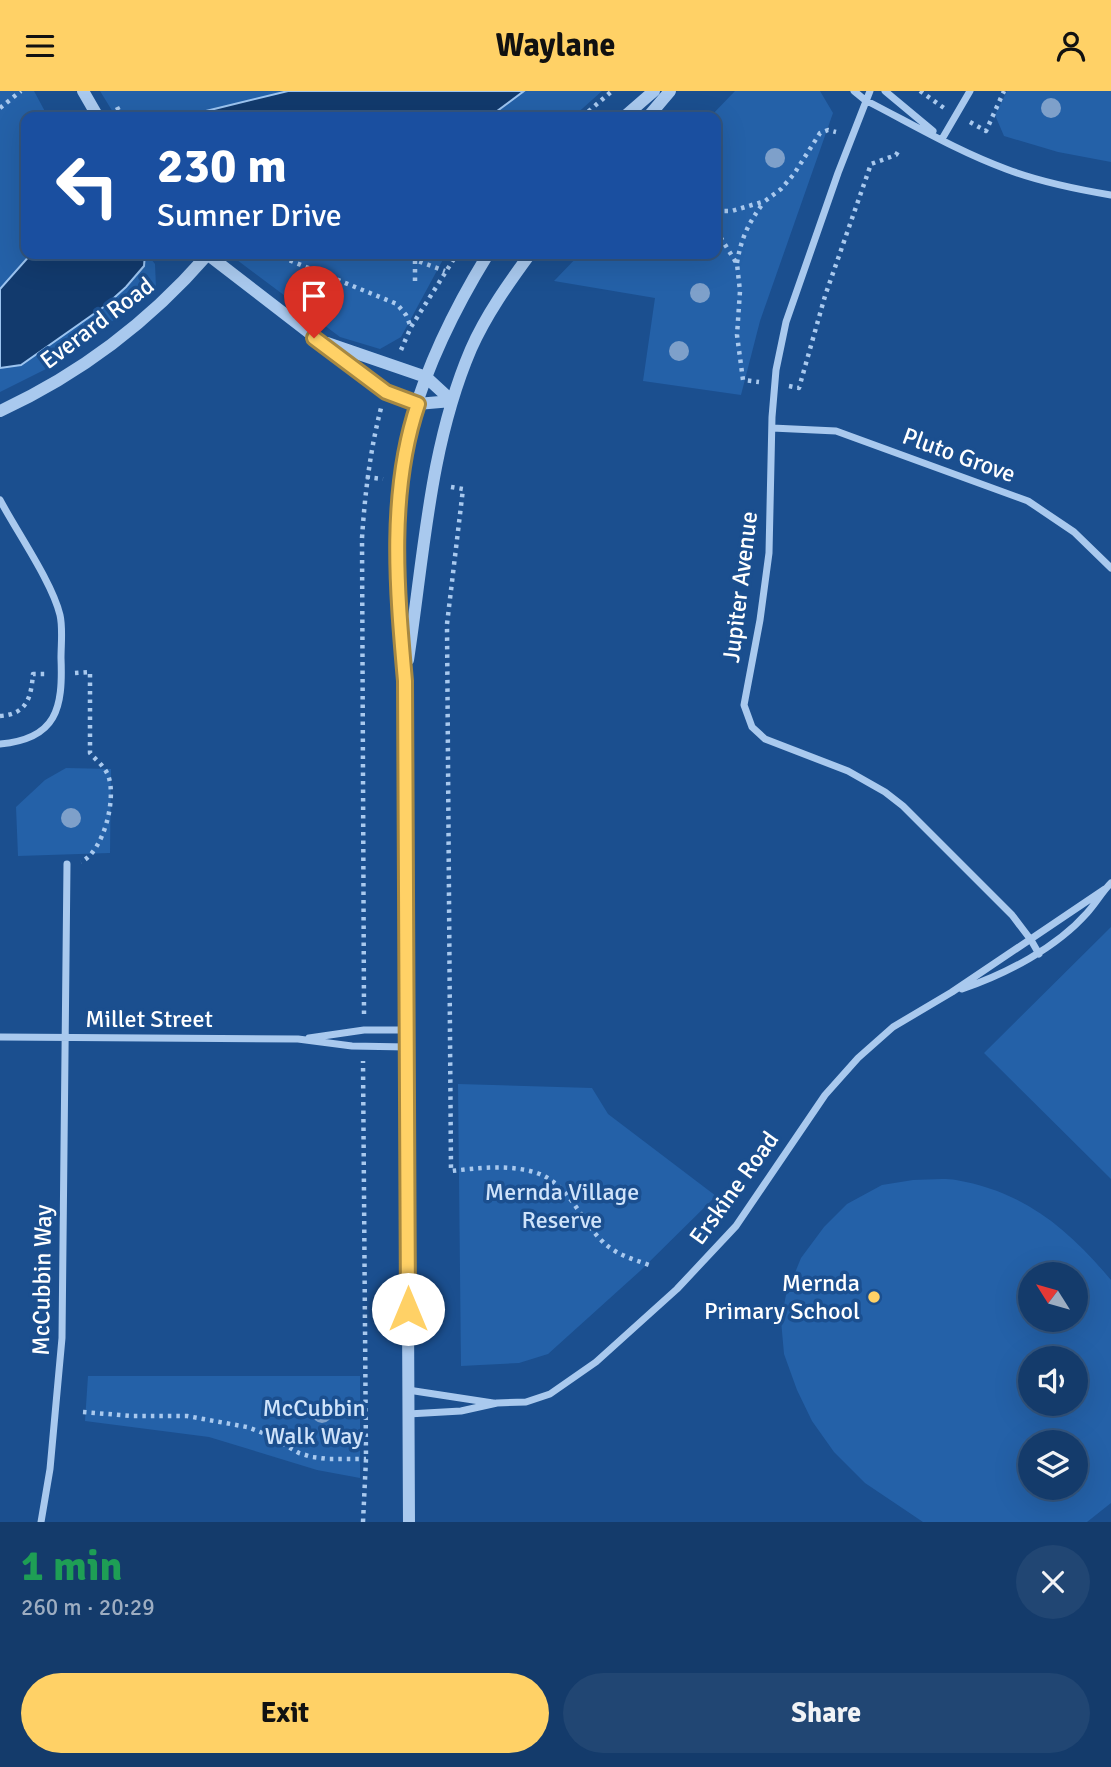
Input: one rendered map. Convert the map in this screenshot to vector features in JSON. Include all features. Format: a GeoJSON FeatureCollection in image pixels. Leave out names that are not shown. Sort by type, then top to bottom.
{"type":"FeatureCollection","features":[{"type":"Feature","properties":{"kind":"street"},"geometry":{"type":"LineString","coordinates":[[83,91],[95,112]]}},
{"type":"Feature","properties":{"kind":"street"},"geometry":{"type":"LineString","coordinates":[[630,112],[654,91]]}},
{"type":"Feature","properties":{"kind":"street"},"geometry":{"type":"LineString","coordinates":[[652,112],[670,91]]}},
{"type":"Feature","properties":{"kind":"street"},"geometry":{"type":"LineString","coordinates":[[854,91],[865,100],[1008,170],[1053,184],[1111,195]]}},
{"type":"Feature","properties":{"kind":"street","name":"Jupiter Avenue"},"geometry":{"type":"LineString","coordinates":[[870,91],[786,323],[773,383],[769,553],[760,621],[744,705],[751,727],[765,739],[848,771],[885,792],[903,806],[995,896],[1039,954]]}},
{"type":"Feature","properties":{"kind":"street"},"geometry":{"type":"LineString","coordinates":[[885,91],[942,139]]}},
{"type":"Feature","properties":{"kind":"street"},"geometry":{"type":"LineString","coordinates":[[942,139],[970,91]]}},
{"type":"Feature","properties":{"kind":"street","name":"Everard Road"},"geometry":{"type":"LineString","coordinates":[[0,411],[42,390],[113,344],[181,285],[204,259]]}},
{"type":"Feature","properties":{"kind":"street"},"geometry":{"type":"LineString","coordinates":[[214,259],[386,392],[418,404],[452,401]]}},
{"type":"Feature","properties":{"kind":"street"},"geometry":{"type":"LineString","coordinates":[[408,1522],[405,681],[398,601],[397,547],[401,481],[412,421],[426,377],[464,292],[485,259]]}},
{"type":"Feature","properties":{"kind":"street"},"geometry":{"type":"LineString","coordinates":[[405,681],[441,436],[472,347],[497,301],[526,259]]}},
{"type":"Feature","properties":{"kind":"street"},"geometry":{"type":"LineString","coordinates":[[314,338],[426,377],[452,401]]}},
{"type":"Feature","properties":{"kind":"street","name":"Pluto Grove"},"geometry":{"type":"LineString","coordinates":[[772,428],[836,431],[1028,501],[1074,532],[1111,568]]}},
{"type":"Feature","properties":{"kind":"street"},"geometry":{"type":"LineString","coordinates":[[0,500],[52,593],[60,616],[62,673],[61,696],[51,721],[31,738],[0,744]]}},
{"type":"Feature","properties":{"kind":"street","name":"McCubbin Way"},"geometry":{"type":"LineString","coordinates":[[41,1522],[50,1469],[62,1338],[67,864]]}},
{"type":"Feature","properties":{"kind":"street","name":"Erskine Road"},"geometry":{"type":"LineString","coordinates":[[408,1390],[497,1403],[526,1402],[550,1394],[605,1354],[677,1289],[736,1226],[825,1095],[858,1058],[893,1027],[1031,940],[1108,886]]}},
{"type":"Feature","properties":{"kind":"street","name":"Erskine Road"},"geometry":{"type":"LineString","coordinates":[[951,992],[989,980],[1039,954],[1086,914],[1108,886]]}},
{"type":"Feature","properties":{"kind":"street","name":"Millet Street"},"geometry":{"type":"LineString","coordinates":[[298,1039],[364,1030],[407,1030]]}},
{"type":"Feature","properties":{"kind":"street","name":"Millet Street"},"geometry":{"type":"LineString","coordinates":[[0,1037],[298,1039],[363,1046],[407,1047]]}},
{"type":"Feature","properties":{"kind":"street","name":"Erskine Road"},"geometry":{"type":"LineString","coordinates":[[408,1414],[461,1411],[497,1403]]}},
{"type":"Feature","properties":{"kind":"path"},"geometry":{"type":"LineString","coordinates":[[0,108],[21,91]]}},
{"type":"Feature","properties":{"kind":"path"},"geometry":{"type":"LineString","coordinates":[[588,112],[612,91]]}},
{"type":"Feature","properties":{"kind":"path"},"geometry":{"type":"LineString","coordinates":[[737,264],[740,242],[748,224],[765,201],[781,189],[794,174],[820,133],[828,130],[852,136]]}},
{"type":"Feature","properties":{"kind":"path"},"geometry":{"type":"LineString","coordinates":[[721,211],[733,211],[765,201]]}},
{"type":"Feature","properties":{"kind":"path"},"geometry":{"type":"LineString","coordinates":[[286,259],[397,304],[406,314],[411,327]]}},
{"type":"Feature","properties":{"kind":"path"},"geometry":{"type":"LineString","coordinates":[[394,366],[411,327],[453,259]]}},
{"type":"Feature","properties":{"kind":"path"},"geometry":{"type":"LineString","coordinates":[[415,281],[415,260],[445,271]]}},
{"type":"Feature","properties":{"kind":"path"},"geometry":{"type":"LineString","coordinates":[[364,1030],[362,538],[371,446],[386,392]]}},
{"type":"Feature","properties":{"kind":"path"},"geometry":{"type":"LineString","coordinates":[[366,477],[401,481]]}},
{"type":"Feature","properties":{"kind":"path"},"geometry":{"type":"LineString","coordinates":[[432,485],[463,489],[447,624],[451,1171],[489,1168],[536,1173],[553,1181],[568,1195],[612,1250],[652,1266]]}},
{"type":"Feature","properties":{"kind":"path"},"geometry":{"type":"LineString","coordinates":[[67,864],[89,859],[96,850],[110,809],[109,778],[90,753]]}},
{"type":"Feature","properties":{"kind":"path"},"geometry":{"type":"LineString","coordinates":[[363,1046],[366,1459],[363,1522]]}},
{"type":"Feature","properties":{"kind":"path"},"geometry":{"type":"LineString","coordinates":[[83,1412],[132,1416],[187,1416],[247,1427],[312,1457],[366,1459]]}},
{"type":"Feature","properties":{"kind":"green space"},"geometry":{"type":"Polygon","coordinates":[[[0,91],[34,91],[45,112],[21,112],[21,259],[151,259],[155,264],[156,287],[60,362],[0,392],[0,91]]]}},
{"type":"Feature","properties":{"kind":"green space"},"geometry":{"type":"Polygon","coordinates":[[[100,91],[602,91],[579,112],[113,112],[100,91]]]}},
{"type":"Feature","properties":{"kind":"green space"},"geometry":{"type":"Polygon","coordinates":[[[735,91],[820,91],[833,113],[760,321],[741,395],[643,381],[655,298],[554,281],[575,259],[721,259],[721,112],[715,112],[735,91]]]}},
{"type":"Feature","properties":{"kind":"green space"},"geometry":{"type":"Polygon","coordinates":[[[1007,91],[1111,91],[1111,162],[1058,152],[1004,136],[995,115],[1007,91]]]}},
{"type":"Feature","properties":{"kind":"green space"},"geometry":{"type":"Polygon","coordinates":[[[236,259],[443,259],[401,337],[380,349],[340,337],[236,259]]]}},
{"type":"Feature","properties":{"kind":"green space"},"geometry":{"type":"Polygon","coordinates":[[[66,768],[111,769],[110,853],[18,856],[16,807],[45,780],[66,768]]]}},
{"type":"Feature","properties":{"kind":"green space"},"geometry":{"type":"Polygon","coordinates":[[[1111,927],[1111,1179],[984,1053],[1111,927]]]}},
{"type":"Feature","properties":{"kind":"green space","name":"Mernda Village Reserve"},"geometry":{"type":"Polygon","coordinates":[[[458,1084],[592,1088],[608,1114],[716,1196],[640,1271],[548,1354],[519,1363],[461,1366],[458,1084]]]}},
{"type":"Feature","properties":{"kind":"green space"},"geometry":{"type":"Polygon","coordinates":[[[951,1179],[981,1186],[1024,1203],[1043,1215],[1078,1245],[1111,1280],[1111,1503],[1087,1522],[923,1522],[865,1483],[834,1452],[812,1421],[797,1390],[784,1354],[781,1320],[786,1295],[801,1258],[824,1227],[847,1204],[882,1185],[913,1180],[951,1179]]]}},
{"type":"Feature","properties":{"kind":"green space","name":"McCubbin Walk Way"},"geometry":{"type":"Polygon","coordinates":[[[88,1376],[360,1376],[360,1478],[317,1470],[209,1437],[85,1421],[88,1376]]]}},
{"type":"Feature","properties":{"kind":"shaded area"},"geometry":{"type":"Polygon","coordinates":[[[288,91],[524,91],[496,112],[202,112],[288,91]]]}},
{"type":"Feature","properties":{"kind":"shaded area"},"geometry":{"type":"Polygon","coordinates":[[[27,259],[145,259],[144,266],[105,306],[21,365],[0,368],[0,289],[27,259]]]}},
{"type":"Feature","properties":{"kind":"place","name":"Mernda Primary School"},"geometry":{"type":"Point","coordinates":[874,1297]}},
{"type":"Feature","properties":{"kind":"route"},"geometry":{"type":"LineString","coordinates":[[314,338],[386,392],[418,404],[412,421],[401,481],[397,547],[398,601],[405,681],[408,1309]]}}]}
